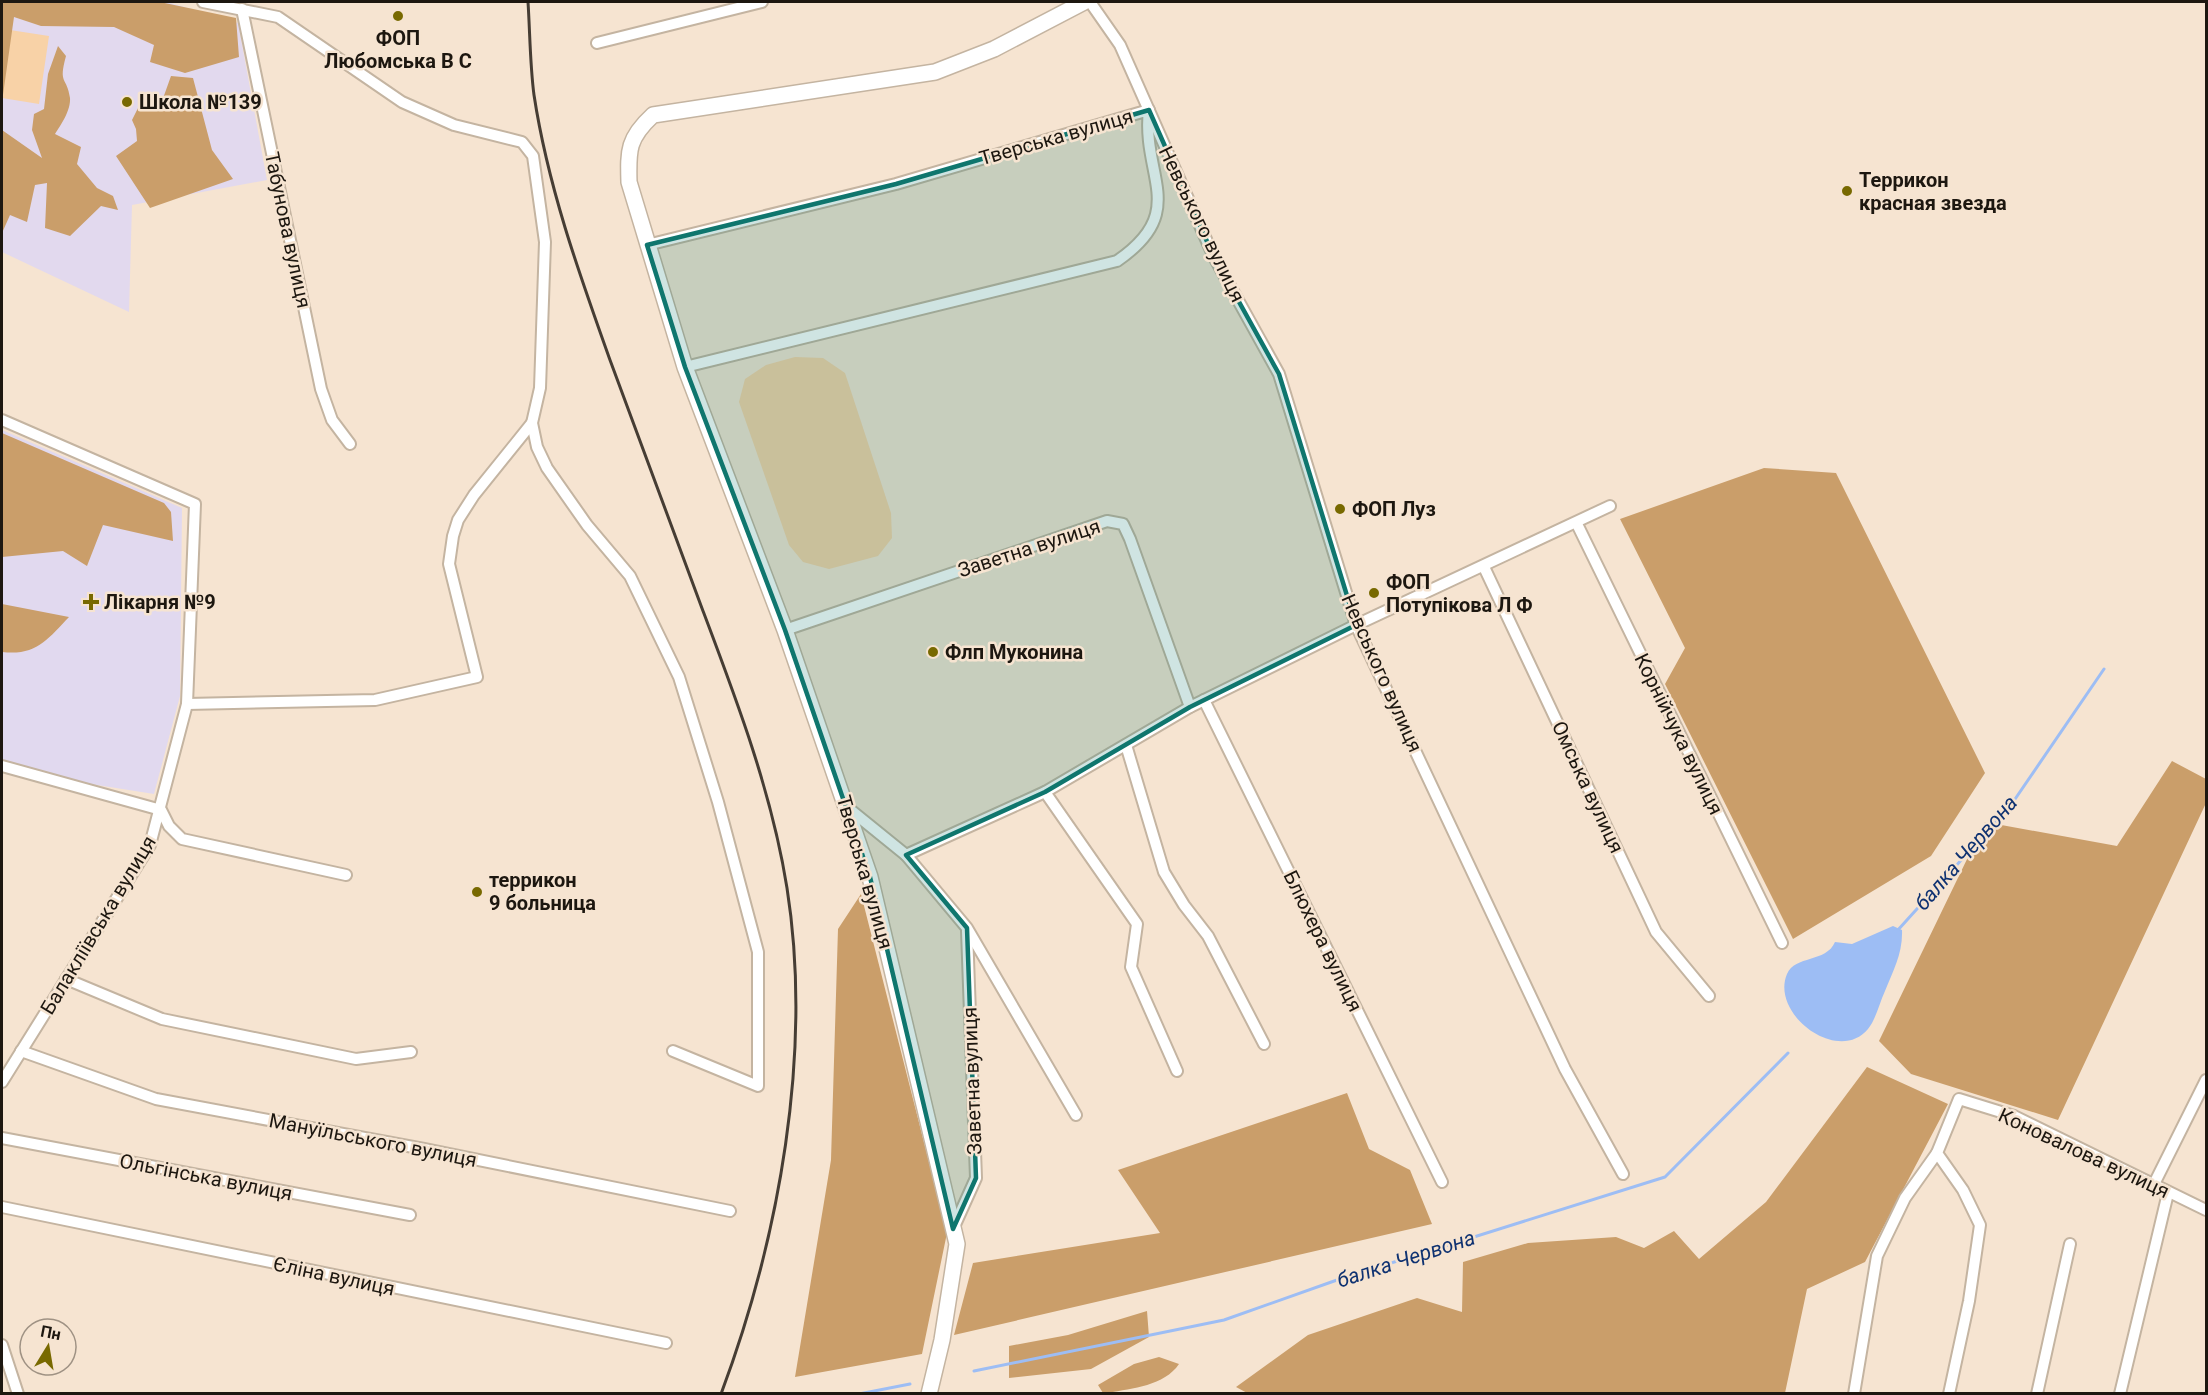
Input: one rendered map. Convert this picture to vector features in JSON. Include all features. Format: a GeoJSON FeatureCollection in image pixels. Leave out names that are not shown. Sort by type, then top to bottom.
{"type":"FeatureCollection","features":[{"type":"Feature","properties":{"kind":"main road","name":"Тверська вулиця"},"geometry":{"type":"LineString","coordinates":[[929,1394],[942,1340],[957,1244],[870,877],[785,630],[685,367],[629,182],[628,153],[636,131],[652,116],[934,72],[994,49],[1084,2]]}},
{"type":"Feature","properties":{"kind":"street"},"geometry":{"type":"LineString","coordinates":[[203,2],[284,20],[402,102],[454,125],[522,142],[533,156],[545,242],[540,388],[532,423],[537,447],[547,468],[587,525],[630,576],[679,676],[718,802],[758,952],[758,1086],[673,1051]]}},
{"type":"Feature","properties":{"kind":"street"},"geometry":{"type":"LineString","coordinates":[[597,43],[762,2]]}},
{"type":"Feature","properties":{"kind":"street","name":"Невського вулиця"},"geometry":{"type":"LineString","coordinates":[[1090,2],[1120,45],[1213,255],[1279,374],[1356,625],[1565,1069],[1623,1174]]}},
{"type":"Feature","properties":{"kind":"street","name":"Табунова вулиця"},"geometry":{"type":"LineString","coordinates":[[242,9],[321,389],[332,420],[350,444]]}},
{"type":"Feature","properties":{"kind":"street","name":"Тверська вулиця"},"geometry":{"type":"LineString","coordinates":[[647,245],[896,184],[1149,110],[1147,128],[1160,201],[1155,221],[1145,238],[1117,261],[685,367]]}},
{"type":"Feature","properties":{"kind":"street","name":"Балакліївська вулиця"},"geometry":{"type":"LineString","coordinates":[[2,420],[195,504],[188,704],[150,845],[2,1082]]}},
{"type":"Feature","properties":{"kind":"street"},"geometry":{"type":"LineString","coordinates":[[188,704],[375,700],[477,676],[449,564],[453,536],[458,520],[474,495],[532,423]]}},
{"type":"Feature","properties":{"kind":"street"},"geometry":{"type":"LineString","coordinates":[[906,855],[1045,792],[1204,700],[1356,625],[1577,524],[1610,506]]}},
{"type":"Feature","properties":{"kind":"street","name":"Заветна вулиця"},"geometry":{"type":"LineString","coordinates":[[785,630],[1107,521],[1115,522],[1123,524],[1130,539],[1190,707]]}},
{"type":"Feature","properties":{"kind":"street","name":"Корнійчука вулиця"},"geometry":{"type":"LineString","coordinates":[[1577,524],[1782,943]]}},
{"type":"Feature","properties":{"kind":"street","name":"Омська вулиця"},"geometry":{"type":"LineString","coordinates":[[1484,567],[1656,932],[1709,996]]}},
{"type":"Feature","properties":{"kind":"street","name":"Блюхера вулиця"},"geometry":{"type":"LineString","coordinates":[[1204,700],[1442,1182]]}},
{"type":"Feature","properties":{"kind":"street"},"geometry":{"type":"LineString","coordinates":[[1126,745],[1164,872],[1184,905],[1208,936],[1264,1044]]}},
{"type":"Feature","properties":{"kind":"street"},"geometry":{"type":"LineString","coordinates":[[2,766],[161,810],[169,826],[182,838],[346,875]]}},
{"type":"Feature","properties":{"kind":"street"},"geometry":{"type":"LineString","coordinates":[[1045,792],[1137,924],[1131,968],[1177,1071]]}},
{"type":"Feature","properties":{"kind":"street"},"geometry":{"type":"LineString","coordinates":[[848,808],[906,855],[967,928],[1076,1115]]}},
{"type":"Feature","properties":{"kind":"street","name":"Заветна вулиця"},"geometry":{"type":"LineString","coordinates":[[953,1229],[976,1178],[967,928]]}},
{"type":"Feature","properties":{"kind":"street"},"geometry":{"type":"LineString","coordinates":[[66,979],[162,1019],[356,1059],[411,1052]]}},
{"type":"Feature","properties":{"kind":"street","name":"Мануїльського вулиця"},"geometry":{"type":"LineString","coordinates":[[21,1051],[156,1099],[424,1149],[730,1211]]}},
{"type":"Feature","properties":{"kind":"street"},"geometry":{"type":"LineString","coordinates":[[2153,1186],[2206,1080]]}},
{"type":"Feature","properties":{"kind":"street","name":"Коновалова вулиця"},"geometry":{"type":"LineString","coordinates":[[1937,1153],[1959,1099],[2014,1116],[2206,1210]]}},
{"type":"Feature","properties":{"kind":"street","name":"Ольгінська вулиця"},"geometry":{"type":"LineString","coordinates":[[2,1138],[410,1215]]}},
{"type":"Feature","properties":{"kind":"street"},"geometry":{"type":"LineString","coordinates":[[1854,1394],[1876,1256],[1905,1198],[1937,1153],[1963,1190],[1980,1225],[1969,1301],[1949,1394]]}},
{"type":"Feature","properties":{"kind":"street"},"geometry":{"type":"LineString","coordinates":[[2120,1394],[2168,1193]]}},
{"type":"Feature","properties":{"kind":"street","name":"Єліна вулиця"},"geometry":{"type":"LineString","coordinates":[[2,1207],[666,1343]]}},
{"type":"Feature","properties":{"kind":"street"},"geometry":{"type":"LineString","coordinates":[[2037,1394],[2070,1244]]}},
{"type":"Feature","properties":{"kind":"street"},"geometry":{"type":"LineString","coordinates":[[2,1345],[18,1394]]}},
{"type":"Feature","properties":{"kind":"highlighted area"},"geometry":{"type":"Polygon","coordinates":[[[1149,110],[1213,255],[1279,374],[1356,625],[1190,707],[1045,792],[906,855],[967,928],[976,1178],[953,1229],[870,877],[785,630],[685,367],[647,245],[896,184],[1149,110]]]}},
{"type":"Feature","properties":{"kind":"shaded area","name":"Школа №139"},"geometry":{"type":"Polygon","coordinates":[[[2,2],[167,2],[238,23],[267,180],[132,205],[129,312],[2,252],[2,2]]]}},
{"type":"Feature","properties":{"kind":"shaded area"},"geometry":{"type":"Polygon","coordinates":[[[2,2],[160,2],[236,18],[239,57],[185,73],[150,62],[154,45],[114,27],[41,26],[14,17],[2,102],[2,2]]]}},
{"type":"Feature","properties":{"kind":"shaded area"},"geometry":{"type":"Polygon","coordinates":[[[10,30],[49,36],[39,104],[2,98],[10,30]]]}},
{"type":"Feature","properties":{"kind":"shaded area"},"geometry":{"type":"Polygon","coordinates":[[[58,46],[66,56],[63,76],[69,91],[70,103],[55,134],[81,147],[77,164],[97,188],[113,196],[118,210],[101,206],[70,236],[45,228],[47,183],[35,185],[27,222],[10,215],[2,233],[2,130],[42,158],[32,130],[34,114],[44,109],[48,74],[58,46]]]}},
{"type":"Feature","properties":{"kind":"shaded area"},"geometry":{"type":"Polygon","coordinates":[[[171,76],[193,78],[212,150],[233,179],[150,208],[116,156],[137,141],[136,129],[132,120],[139,106],[161,104],[171,76]]]}},
{"type":"Feature","properties":{"kind":"shaded area"},"geometry":{"type":"Polygon","coordinates":[[[795,357],[823,358],[845,373],[891,513],[892,538],[878,556],[829,569],[803,562],[789,545],[739,402],[745,379],[766,365],[795,357]]]}},
{"type":"Feature","properties":{"kind":"shaded area","name":"Лікарня №9"},"geometry":{"type":"Polygon","coordinates":[[[2,430],[182,508],[180,696],[154,794],[2,770],[2,430]]]}},
{"type":"Feature","properties":{"kind":"shaded area"},"geometry":{"type":"Polygon","coordinates":[[[2,433],[164,503],[171,512],[173,541],[103,525],[87,566],[63,551],[2,557],[2,433]]]}},
{"type":"Feature","properties":{"kind":"shaded area"},"geometry":{"type":"Polygon","coordinates":[[[1764,468],[1836,473],[1985,773],[1931,856],[1793,939],[1665,684],[1685,648],[1620,519],[1764,468]]]}},
{"type":"Feature","properties":{"kind":"shaded area"},"geometry":{"type":"Polygon","coordinates":[[[2,604],[69,617],[40,645],[14,653],[2,652],[2,604]]]}},
{"type":"Feature","properties":{"kind":"shaded area"},"geometry":{"type":"Polygon","coordinates":[[[2172,761],[2206,779],[2206,803],[2058,1120],[1911,1074],[1879,1041],[1985,822],[2117,846],[2172,761]]]}},
{"type":"Feature","properties":{"kind":"shaded area"},"geometry":{"type":"Polygon","coordinates":[[[861,894],[947,1233],[922,1354],[795,1377],[831,1160],[838,929],[861,894]]]}},
{"type":"Feature","properties":{"kind":"shaded area"},"geometry":{"type":"Polygon","coordinates":[[[1867,1067],[1948,1104],[1865,1262],[1807,1289],[1785,1393],[1249,1394],[1236,1387],[1308,1335],[1417,1298],[1462,1312],[1463,1262],[1528,1243],[1616,1237],[1644,1248],[1674,1231],[1699,1259],[1766,1202],[1867,1067]]]}},
{"type":"Feature","properties":{"kind":"shaded area"},"geometry":{"type":"Polygon","coordinates":[[[1347,1093],[1369,1149],[1410,1170],[1432,1224],[954,1335],[973,1263],[1160,1233],[1118,1170],[1347,1093]]]}},
{"type":"Feature","properties":{"kind":"shaded area"},"geometry":{"type":"Polygon","coordinates":[[[1147,1311],[1149,1337],[1091,1369],[1009,1378],[1009,1346],[1068,1335],[1147,1311]]]}},
{"type":"Feature","properties":{"kind":"shaded area"},"geometry":{"type":"Polygon","coordinates":[[[1159,1357],[1179,1364],[1157,1382],[1108,1393],[1103,1393],[1098,1385],[1134,1364],[1159,1357]]]}},
{"type":"Feature","properties":{"kind":"water"},"geometry":{"type":"Polygon","coordinates":[[[1893,926],[1902,930],[1899,954],[1868,1029],[1855,1039],[1840,1041],[1825,1038],[1810,1030],[1797,1018],[1788,1005],[1784,989],[1787,974],[1791,968],[1825,953],[1835,942],[1852,944],[1893,926]]]}},
{"type":"Feature","properties":{"kind":"waterway","name":"балка Червона"},"geometry":{"type":"LineString","coordinates":[[1897,931],[2011,805],[2104,669]]}},
{"type":"Feature","properties":{"kind":"waterway","name":"балка Червона"},"geometry":{"type":"LineString","coordinates":[[974,1371],[1224,1320],[1337,1280],[1665,1177],[1788,1053]]}},
{"type":"Feature","properties":{"kind":"waterway","name":"балка Червона"},"geometry":{"type":"LineString","coordinates":[[859,1394],[910,1384]]}},
{"type":"Feature","properties":{"kind":"waterway","name":"балка Червона"},"geometry":{"type":"LineString","coordinates":[[88,1394],[217,1394]]}},
{"type":"Feature","properties":{"kind":"railway"},"geometry":{"type":"LineString","coordinates":[[528,2],[534,95],[556,196],[610,360],[741,713],[763,782],[787,888],[794,951],[796,1015],[793,1080],[786,1145],[759,1273],[742,1335],[721,1394]]}},
{"type":"Feature","properties":{"kind":"place","name":"ФОП Любомська В С"},"geometry":{"type":"Point","coordinates":[398,16]}},
{"type":"Feature","properties":{"kind":"place","name":"Школа №139"},"geometry":{"type":"Point","coordinates":[127,102]}},
{"type":"Feature","properties":{"kind":"place","name":"Террикон красная звезда"},"geometry":{"type":"Point","coordinates":[1847,191]}},
{"type":"Feature","properties":{"kind":"place","name":"ФОП Луз"},"geometry":{"type":"Point","coordinates":[1340,509]}},
{"type":"Feature","properties":{"kind":"place","name":"ФОП Потупікова Л Ф"},"geometry":{"type":"Point","coordinates":[1374,593]}},
{"type":"Feature","properties":{"kind":"place","name":"Лікарня №9"},"geometry":{"type":"Point","coordinates":[91,602]}},
{"type":"Feature","properties":{"kind":"place","name":"Флп Муконина"},"geometry":{"type":"Point","coordinates":[933,652]}},
{"type":"Feature","properties":{"kind":"place","name":"террикон 9 больница"},"geometry":{"type":"Point","coordinates":[477,892]}}]}
